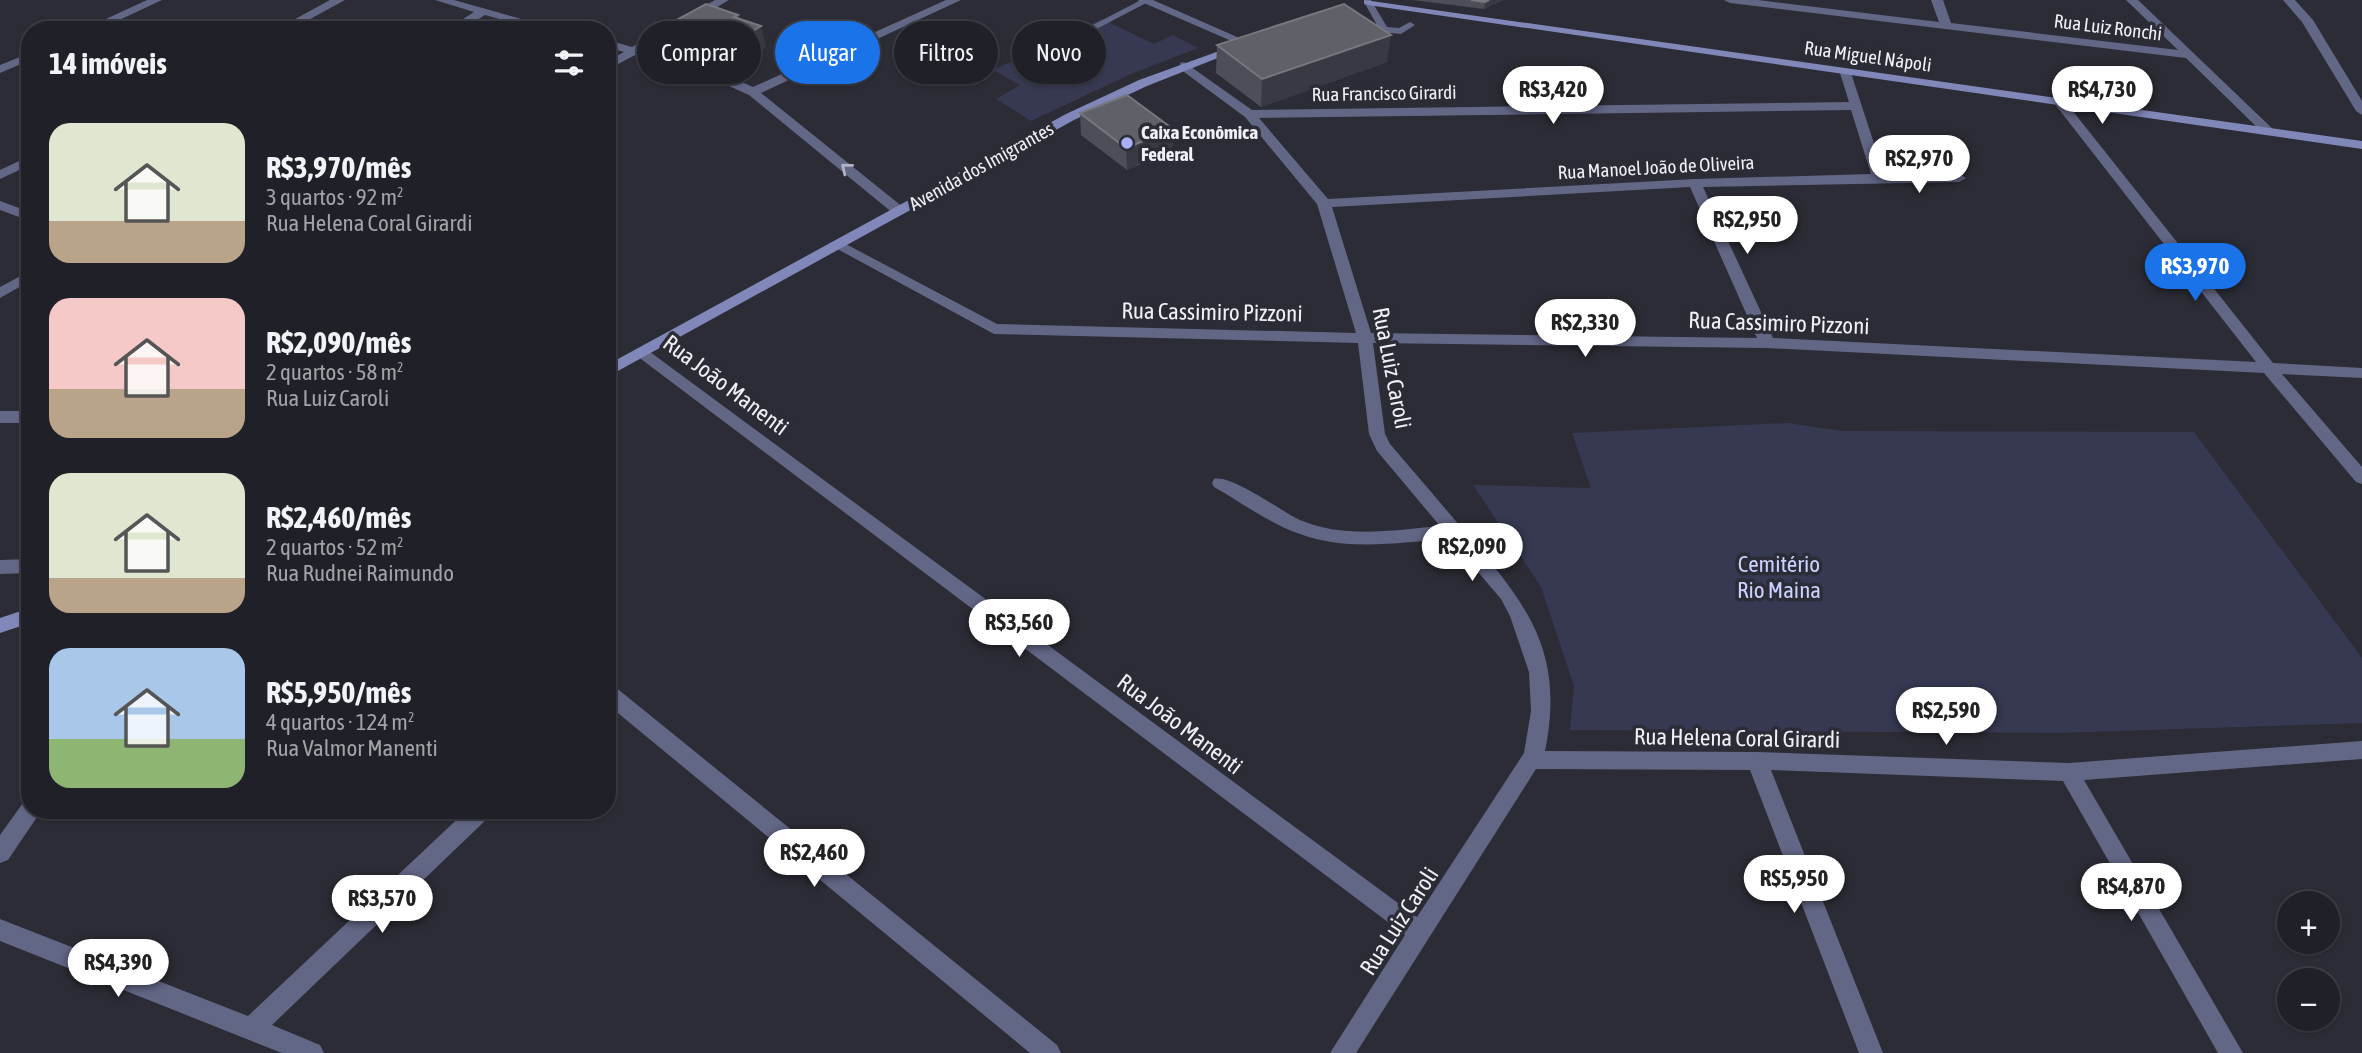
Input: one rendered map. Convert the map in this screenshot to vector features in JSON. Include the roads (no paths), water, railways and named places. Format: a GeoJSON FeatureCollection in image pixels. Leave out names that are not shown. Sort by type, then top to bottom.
{"type":"FeatureCollection","features":[{"type":"Feature","properties":{"kind":"street"},"geometry":{"type":"LineString","coordinates":[[108,21],[156,0]]}},
{"type":"Feature","properties":{"kind":"street"},"geometry":{"type":"LineString","coordinates":[[298,21],[339,0]]}},
{"type":"Feature","properties":{"kind":"street"},"geometry":{"type":"LineString","coordinates":[[441,0],[521,21]]}},
{"type":"Feature","properties":{"kind":"street"},"geometry":{"type":"LineString","coordinates":[[616,60],[723,0]]}},
{"type":"Feature","properties":{"kind":"street"},"geometry":{"type":"LineString","coordinates":[[753,92],[955,0]]}},
{"type":"Feature","properties":{"kind":"street","name":"Rua Luiz Ronchi"},"geometry":{"type":"LineString","coordinates":[[1730,0],[2189,55]]}},
{"type":"Feature","properties":{"kind":"street"},"geometry":{"type":"LineString","coordinates":[[1937,0],[1946,24]]}},
{"type":"Feature","properties":{"kind":"street"},"geometry":{"type":"LineString","coordinates":[[2132,0],[2270,132]]}},
{"type":"Feature","properties":{"kind":"street"},"geometry":{"type":"LineString","coordinates":[[2289,0],[2307,20],[2362,111]]}},
{"type":"Feature","properties":{"kind":"street","name":"Avenida dos Imigrantes"},"geometry":{"type":"LineString","coordinates":[[616,367],[1070,117],[1184,66],[1253,42],[1144,1]]}},
{"type":"Feature","properties":{"kind":"street"},"geometry":{"type":"LineString","coordinates":[[1350,8],[1371,1]]}},
{"type":"Feature","properties":{"kind":"street","name":"Rua Miguel Nápoli"},"geometry":{"type":"LineString","coordinates":[[1371,1],[1846,73],[2362,145]]}},
{"type":"Feature","properties":{"kind":"street"},"geometry":{"type":"LineString","coordinates":[[467,21],[484,11]]}},
{"type":"Feature","properties":{"kind":"street"},"geometry":{"type":"LineString","coordinates":[[616,45],[732,80],[753,92],[899,211]]}},
{"type":"Feature","properties":{"kind":"street"},"geometry":{"type":"LineString","coordinates":[[0,69],[21,59]]}},
{"type":"Feature","properties":{"kind":"street","name":"Rua Luiz Caroli"},"geometry":{"type":"LineString","coordinates":[[1184,66],[1249,114],[1324,203],[1365,338],[1377,434],[1384,447],[1507,594],[1523,621],[1533,646],[1543,705],[1540,731],[1530,760],[1342,1053]]}},
{"type":"Feature","properties":{"kind":"street"},"geometry":{"type":"LineString","coordinates":[[1846,73],[1880,178]]}},
{"type":"Feature","properties":{"kind":"street"},"geometry":{"type":"LineString","coordinates":[[2060,103],[2270,370],[2362,478]]}},
{"type":"Feature","properties":{"kind":"street","name":"Rua Francisco Girardi"},"geometry":{"type":"LineString","coordinates":[[1249,114],[1856,106]]}},
{"type":"Feature","properties":{"kind":"street"},"geometry":{"type":"LineString","coordinates":[[0,175],[21,164]]}},
{"type":"Feature","properties":{"kind":"street","name":"Rua Manoel João de Oliveira"},"geometry":{"type":"LineString","coordinates":[[1324,203],[1695,183],[1959,178]]}},
{"type":"Feature","properties":{"kind":"street"},"geometry":{"type":"LineString","coordinates":[[1695,183],[1767,343]]}},
{"type":"Feature","properties":{"kind":"street"},"geometry":{"type":"LineString","coordinates":[[0,205],[21,213]]}},
{"type":"Feature","properties":{"kind":"street","name":"Rua Cassimiro Pizzoni"},"geometry":{"type":"LineString","coordinates":[[837,245],[995,329],[1365,338],[1767,343],[2362,373]]}},
{"type":"Feature","properties":{"kind":"street"},"geometry":{"type":"LineString","coordinates":[[0,293],[21,280]]}},
{"type":"Feature","properties":{"kind":"street","name":"Rua João Manenti"},"geometry":{"type":"LineString","coordinates":[[641,353],[1420,934]]}},
{"type":"Feature","properties":{"kind":"street"},"geometry":{"type":"LineString","coordinates":[[0,417],[21,417]]}},
{"type":"Feature","properties":{"kind":"street"},"geometry":{"type":"LineString","coordinates":[[1220,483],[1303,528],[1321,534],[1357,537],[1455,532]]}},
{"type":"Feature","properties":{"kind":"street"},"geometry":{"type":"LineString","coordinates":[[0,566],[21,566]]}},
{"type":"Feature","properties":{"kind":"street"},"geometry":{"type":"LineString","coordinates":[[0,626],[21,618]]}},
{"type":"Feature","properties":{"kind":"street"},"geometry":{"type":"LineString","coordinates":[[616,699],[1049,1053]]}},
{"type":"Feature","properties":{"kind":"street","name":"Rua Helena Coral Girardi"},"geometry":{"type":"LineString","coordinates":[[1530,760],[1757,761],[2068,772],[2362,750]]}},
{"type":"Feature","properties":{"kind":"street"},"geometry":{"type":"LineString","coordinates":[[1757,761],[1871,1053]]}},
{"type":"Feature","properties":{"kind":"street"},"geometry":{"type":"LineString","coordinates":[[2068,772],[2231,1053]]}},
{"type":"Feature","properties":{"kind":"street"},"geometry":{"type":"LineString","coordinates":[[0,853],[24,819]]}},
{"type":"Feature","properties":{"kind":"street"},"geometry":{"type":"LineString","coordinates":[[252,1028],[473,819]]}},
{"type":"Feature","properties":{"kind":"street"},"geometry":{"type":"LineString","coordinates":[[0,930],[312,1053]]}},
{"type":"Feature","properties":{"kind":"lane"},"geometry":{"type":"LineString","coordinates":[[1106,21],[1144,1]]}},
{"type":"Feature","properties":{"kind":"lane"},"geometry":{"type":"LineString","coordinates":[[1371,1],[1384,30],[1401,31],[1410,25]]}},
{"type":"Feature","properties":{"kind":"place","name":"Caixa Econômica Federal"},"geometry":{"type":"Point","coordinates":[1127,143]}},
{"type":"Feature","properties":{"kind":"park label","name":"Cemitério Rio Maina"},"geometry":{"type":"Point","coordinates":[1779,577]}}]}
